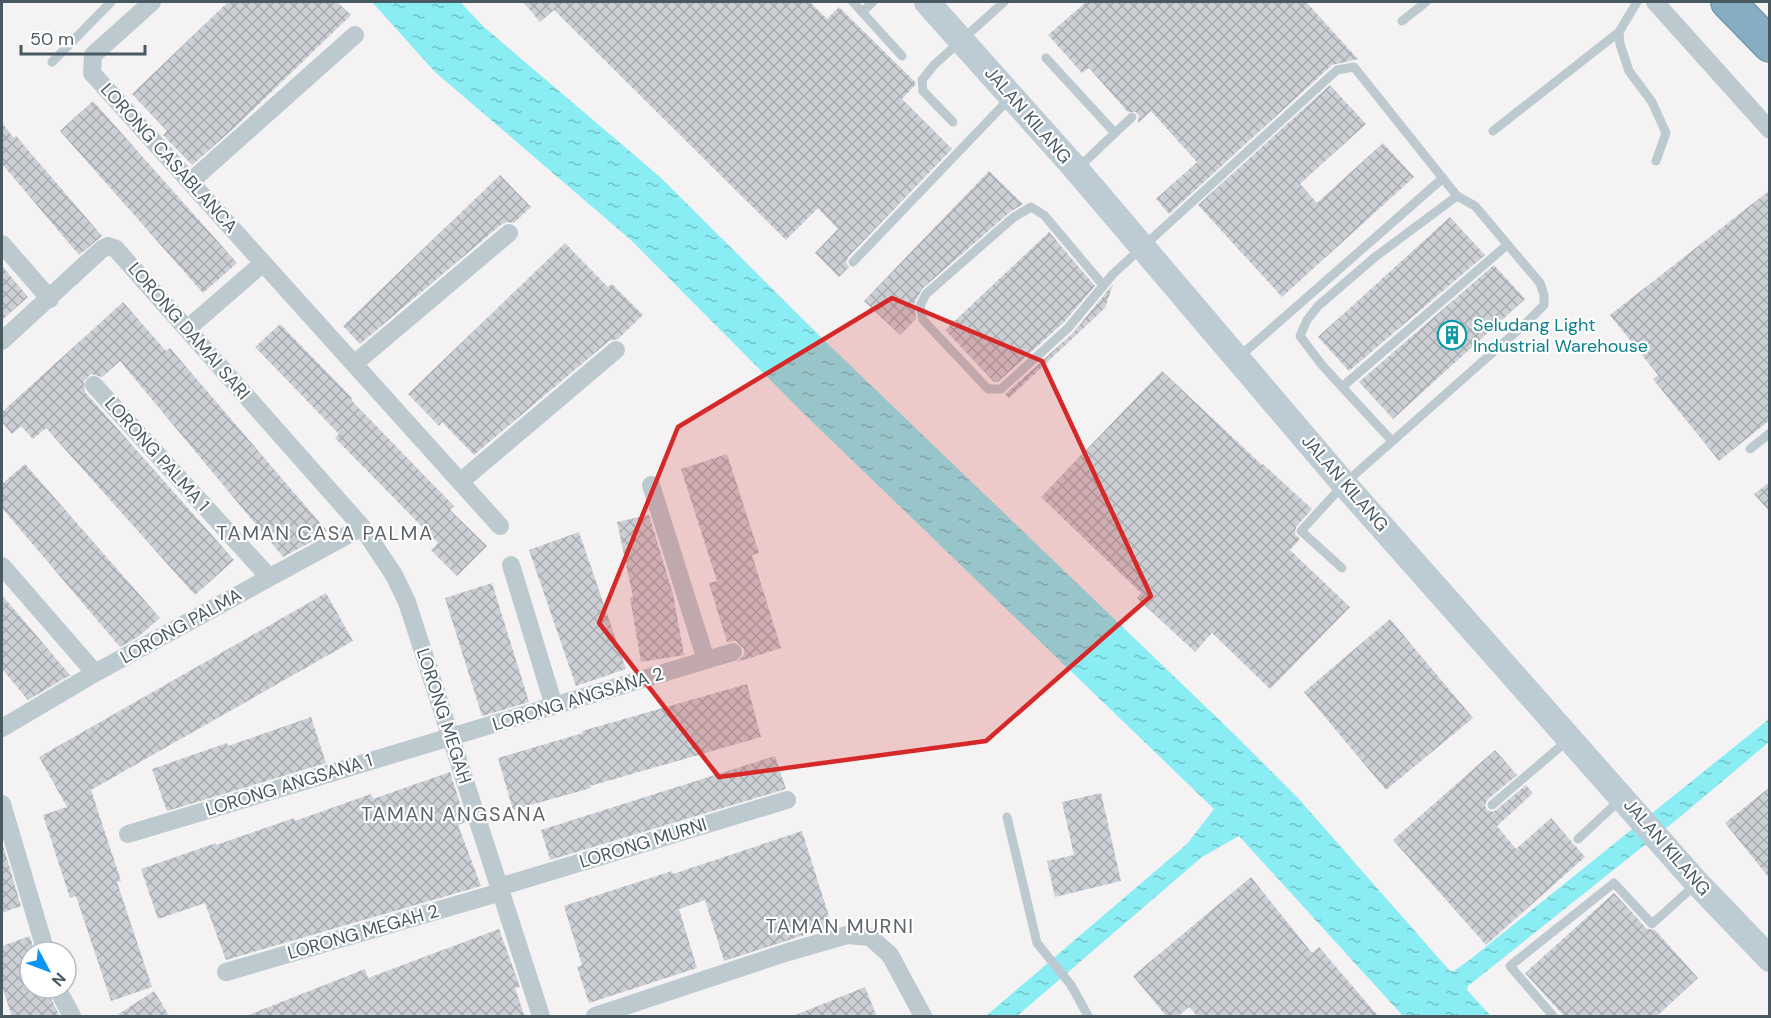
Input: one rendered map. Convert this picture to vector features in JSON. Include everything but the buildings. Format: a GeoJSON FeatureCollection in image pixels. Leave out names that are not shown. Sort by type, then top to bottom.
{"type":"FeatureCollection","features":[{"type":"Feature","properties":{"kind":"highway"},"geometry":{"type":"LineString","coordinates":[[1728,2],[1770,45]]}},
{"type":"Feature","properties":{"kind":"street","name":"LORONG CASABLANCA"},"geometry":{"type":"LineString","coordinates":[[152,2],[93,55],[92,73],[500,526]]}},
{"type":"Feature","properties":{"kind":"street","name":"JALAN KILANG"},"geometry":{"type":"LineString","coordinates":[[927,2],[1076,170],[1344,484],[1697,883],[1768,955]]}},
{"type":"Feature","properties":{"kind":"street"},"geometry":{"type":"LineString","coordinates":[[1654,2],[1770,130]]}},
{"type":"Feature","properties":{"kind":"street"},"geometry":{"type":"LineString","coordinates":[[190,182],[355,35]]}},
{"type":"Feature","properties":{"kind":"street"},"geometry":{"type":"LineString","coordinates":[[354,364],[509,232]]}},
{"type":"Feature","properties":{"kind":"street"},"geometry":{"type":"LineString","coordinates":[[2,244],[50,299]]}},
{"type":"Feature","properties":{"kind":"street","name":"LORONG DAMAI SARI"},"geometry":{"type":"LineString","coordinates":[[2,341],[102,249],[108,246],[116,249],[362,526]]}},
{"type":"Feature","properties":{"kind":"street"},"geometry":{"type":"LineString","coordinates":[[187,329],[263,263]]}},
{"type":"Feature","properties":{"kind":"street"},"geometry":{"type":"LineString","coordinates":[[460,482],[616,350]]}},
{"type":"Feature","properties":{"kind":"street","name":"LORONG PALMA 1"},"geometry":{"type":"LineString","coordinates":[[94,385],[269,577]]}},
{"type":"Feature","properties":{"kind":"street"},"geometry":{"type":"LineString","coordinates":[[651,485],[706,660]]}},
{"type":"Feature","properties":{"kind":"street","name":"LORONG PALMA"},"geometry":{"type":"LineString","coordinates":[[2,728],[95,673],[362,526]]}},
{"type":"Feature","properties":{"kind":"street","name":"LORONG MEGAH"},"geometry":{"type":"LineString","coordinates":[[362,526],[394,575],[407,602],[540,1017]]}},
{"type":"Feature","properties":{"kind":"street"},"geometry":{"type":"LineString","coordinates":[[511,565],[554,706]]}},
{"type":"Feature","properties":{"kind":"street"},"geometry":{"type":"LineString","coordinates":[[2,566],[95,673]]}},
{"type":"Feature","properties":{"kind":"street","name":"LORONG ANGSANA 2"},"geometry":{"type":"LineString","coordinates":[[450,737],[733,652]]}},
{"type":"Feature","properties":{"kind":"street","name":"LORONG ANGSANA 1"},"geometry":{"type":"LineString","coordinates":[[128,834],[450,737]]}},
{"type":"Feature","properties":{"kind":"street","name":"LORONG MURNI"},"geometry":{"type":"LineString","coordinates":[[500,889],[787,800]]}},
{"type":"Feature","properties":{"kind":"street"},"geometry":{"type":"LineString","coordinates":[[2,804],[42,940]]}},
{"type":"Feature","properties":{"kind":"street","name":"LORONG MEGAH 2"},"geometry":{"type":"LineString","coordinates":[[226,972],[500,889]]}},
{"type":"Feature","properties":{"kind":"street"},"geometry":{"type":"LineString","coordinates":[[595,1017],[788,952],[847,935],[870,937],[890,955],[923,1017]]}},
{"type":"Feature","properties":{"kind":"street"},"geometry":{"type":"LineString","coordinates":[[63,1000],[72,1017]]}},
{"type":"Feature","properties":{"kind":"lane"},"geometry":{"type":"LineString","coordinates":[[52,62],[111,2]]}},
{"type":"Feature","properties":{"kind":"lane"},"geometry":{"type":"LineString","coordinates":[[853,2],[902,56]]}},
{"type":"Feature","properties":{"kind":"lane"},"geometry":{"type":"LineString","coordinates":[[862,12],[873,2]]}},
{"type":"Feature","properties":{"kind":"lane"},"geometry":{"type":"LineString","coordinates":[[953,122],[923,91],[922,80],[934,65],[1004,2]]}},
{"type":"Feature","properties":{"kind":"lane"},"geometry":{"type":"LineString","coordinates":[[1402,21],[1426,2]]}},
{"type":"Feature","properties":{"kind":"lane"},"geometry":{"type":"LineString","coordinates":[[1493,131],[1618,32],[1637,2]]}},
{"type":"Feature","properties":{"kind":"lane"},"geometry":{"type":"LineString","coordinates":[[1618,32],[1629,71],[1652,102],[1666,133],[1656,161]]}},
{"type":"Feature","properties":{"kind":"lane"},"geometry":{"type":"LineString","coordinates":[[1046,58],[1114,132]]}},
{"type":"Feature","properties":{"kind":"lane"},"geometry":{"type":"LineString","coordinates":[[1103,285],[1044,215],[1031,207],[1014,217],[926,294],[920,306],[923,320],[982,382],[988,388],[1001,389],[1062,334],[1103,285],[1337,70],[1354,67],[1458,196],[1475,206],[1540,283],[1544,305],[1344,484],[1300,531],[1342,568]]}},
{"type":"Feature","properties":{"kind":"lane"},"geometry":{"type":"LineString","coordinates":[[853,262],[1011,98]]}},
{"type":"Feature","properties":{"kind":"lane"},"geometry":{"type":"LineString","coordinates":[[1076,170],[1132,117]]}},
{"type":"Feature","properties":{"kind":"lane"},"geometry":{"type":"LineString","coordinates":[[1237,359],[1443,178]]}},
{"type":"Feature","properties":{"kind":"lane"},"geometry":{"type":"LineString","coordinates":[[1392,441],[1322,365],[1300,336],[1307,320],[1318,306],[1375,256],[1458,196]]}},
{"type":"Feature","properties":{"kind":"lane"},"geometry":{"type":"LineString","coordinates":[[1342,387],[1507,245]]}},
{"type":"Feature","properties":{"kind":"lane"},"geometry":{"type":"LineString","coordinates":[[1750,449],[1770,433]]}},
{"type":"Feature","properties":{"kind":"lane"},"geometry":{"type":"LineString","coordinates":[[1492,805],[1570,739]]}},
{"type":"Feature","properties":{"kind":"lane"},"geometry":{"type":"LineString","coordinates":[[1578,839],[1631,806]]}},
{"type":"Feature","properties":{"kind":"lane"},"geometry":{"type":"LineString","coordinates":[[1007,817],[1036,943],[1071,985],[1088,1017]]}},
{"type":"Feature","properties":{"kind":"lane"},"geometry":{"type":"LineString","coordinates":[[1553,1017],[1510,966],[1614,883],[1652,924],[1697,883]]}},
{"type":"Feature","properties":{"kind":"highlighted area"},"geometry":{"type":"Polygon","coordinates":[[[892,298],[1042,361],[1151,596],[986,741],[719,777],[599,623],[678,427],[892,298]]]}},
{"type":"Feature","properties":{"kind":"water"},"geometry":{"type":"Polygon","coordinates":[[[372,2],[460,2],[484,27],[660,177],[826,342],[1297,797],[1450,971],[1454,971],[1472,958],[1769,719],[1769,742],[1680,817],[1468,986],[1467,990],[1491,1016],[1403,1016],[1239,836],[1202,857],[1017,1016],[986,1016],[1187,844],[1214,809],[802,412],[632,241],[435,72],[372,2]]]}},
{"type":"Feature","properties":{"kind":"place","name":"Seludang Light Industrial Warehouse"},"geometry":{"type":"Point","coordinates":[1452,335]}},
{"type":"Feature","properties":{"kind":"district","name":"TAMAN CASA PALMA"},"geometry":{"type":"Point","coordinates":[325,533]}},
{"type":"Feature","properties":{"kind":"district","name":"TAMAN ANGSANA"},"geometry":{"type":"Point","coordinates":[454,814]}},
{"type":"Feature","properties":{"kind":"district","name":"TAMAN MURNI"},"geometry":{"type":"Point","coordinates":[840,926]}}]}
